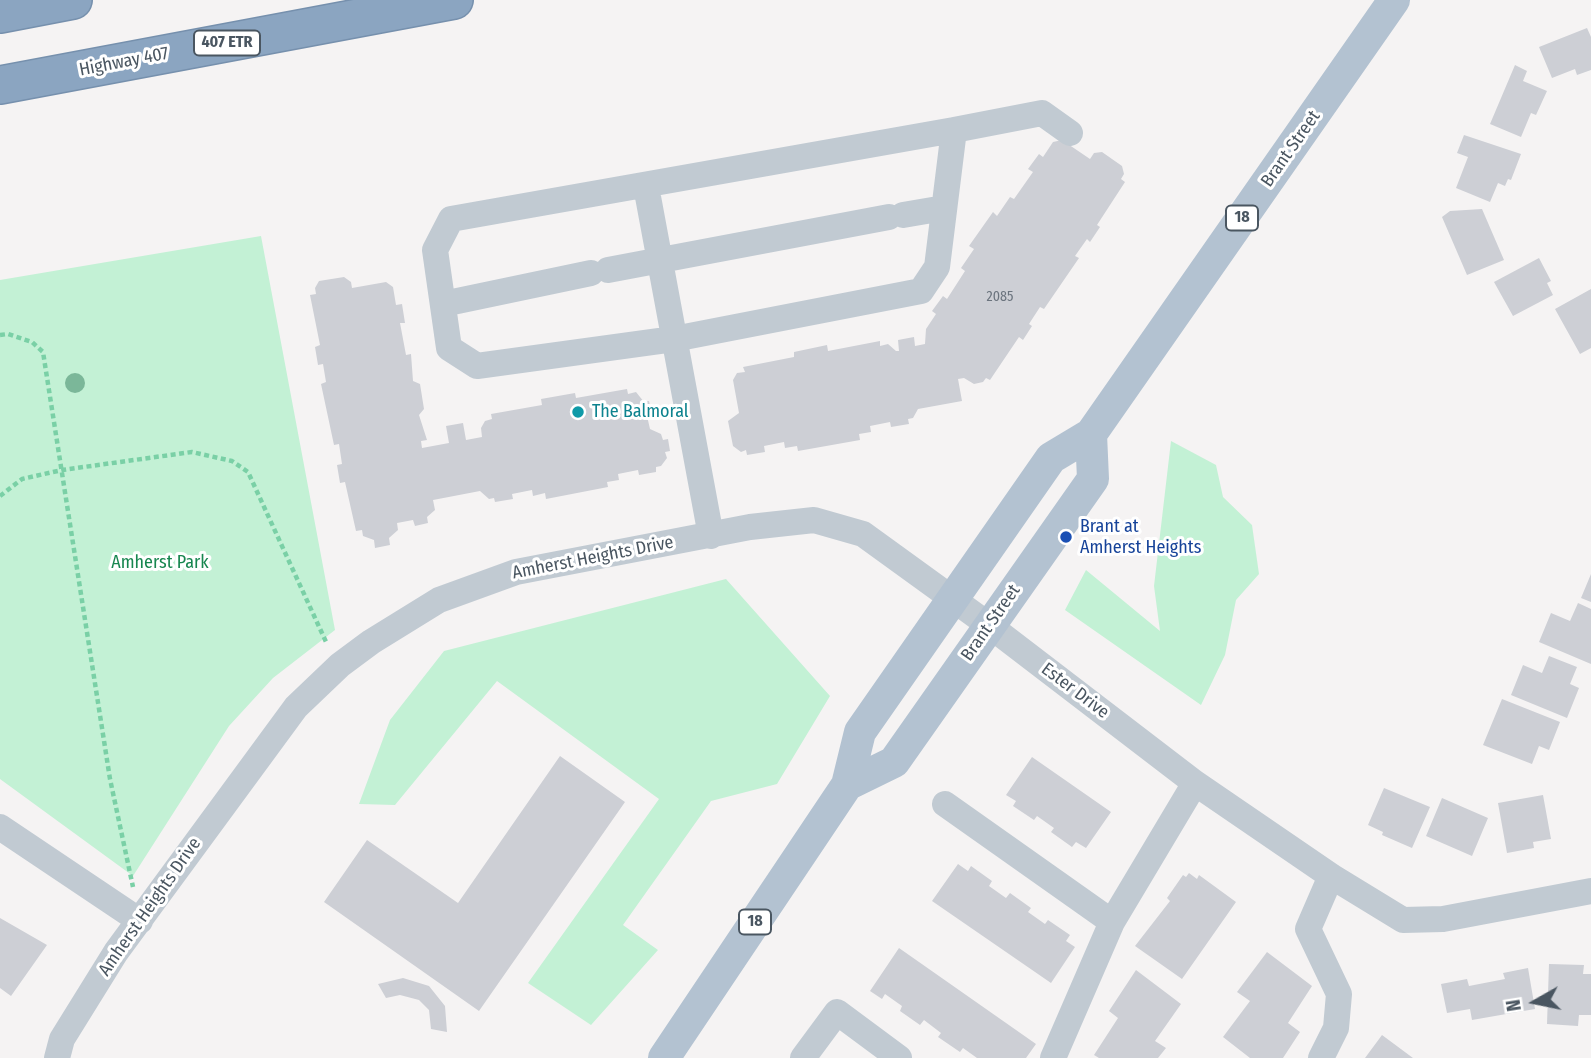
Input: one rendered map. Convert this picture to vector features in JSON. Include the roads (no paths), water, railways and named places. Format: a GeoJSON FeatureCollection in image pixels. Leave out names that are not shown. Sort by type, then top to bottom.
{"type":"FeatureCollection","features":[{"type":"Feature","properties":{"kind":"highway"},"geometry":{"type":"LineString","coordinates":[[0,14],[74,0]]}},
{"type":"Feature","properties":{"kind":"highway","name":"Highway 407"},"geometry":{"type":"LineString","coordinates":[[0,85],[454,0]]}},
{"type":"Feature","properties":{"kind":"main road","name":"Brant Street"},"geometry":{"type":"LineString","coordinates":[[664,1058],[847,785],[860,732],[1051,458],[1091,433],[1395,1]]}},
{"type":"Feature","properties":{"kind":"main road","name":"Brant Street"},"geometry":{"type":"LineString","coordinates":[[847,785],[894,761],[1093,479],[1091,433]]}},
{"type":"Feature","properties":{"kind":"street"},"geometry":{"type":"LineString","coordinates":[[954,130],[937,267],[921,291],[674,339],[477,366],[449,348],[435,250],[451,219],[1042,113],[1070,133]]}},
{"type":"Feature","properties":{"kind":"street"},"geometry":{"type":"LineString","coordinates":[[646,186],[711,536]]}},
{"type":"Feature","properties":{"kind":"street"},"geometry":{"type":"LineString","coordinates":[[443,304],[660,259],[944,208]]}},
{"type":"Feature","properties":{"kind":"street","name":"Amherst Heights Drive"},"geometry":{"type":"LineString","coordinates":[[57,1058],[62,1039],[116,952],[296,707],[340,665],[439,600],[516,572],[750,527],[814,520],[863,534],[954,600]]}},
{"type":"Feature","properties":{"kind":"street","name":"Ester Drive"},"geometry":{"type":"LineString","coordinates":[[954,600],[1195,783],[1331,876],[1403,920],[1443,919],[1591,891]]}},
{"type":"Feature","properties":{"kind":"street"},"geometry":{"type":"LineString","coordinates":[[1053,1058],[1112,922],[1195,783]]}},
{"type":"Feature","properties":{"kind":"street"},"geometry":{"type":"LineString","coordinates":[[945,804],[1112,922]]}},
{"type":"Feature","properties":{"kind":"street"},"geometry":{"type":"LineString","coordinates":[[0,827],[140,921]]}},
{"type":"Feature","properties":{"kind":"street"},"geometry":{"type":"LineString","coordinates":[[1321,1058],[1336,1028],[1339,994],[1308,929],[1331,876]]}},
{"type":"Feature","properties":{"kind":"street"},"geometry":{"type":"LineString","coordinates":[[803,1058],[837,1013],[893,1056]]}},
{"type":"Feature","properties":{"kind":"place","name":"The Balmoral"},"geometry":{"type":"Point","coordinates":[578,412]}},
{"type":"Feature","properties":{"kind":"place","name":"Brant at Amherst Heights"},"geometry":{"type":"Point","coordinates":[1066,537]}},
{"type":"Feature","properties":{"kind":"park label","name":"Amherst Park"},"geometry":{"type":"Point","coordinates":[160,563]}}]}
